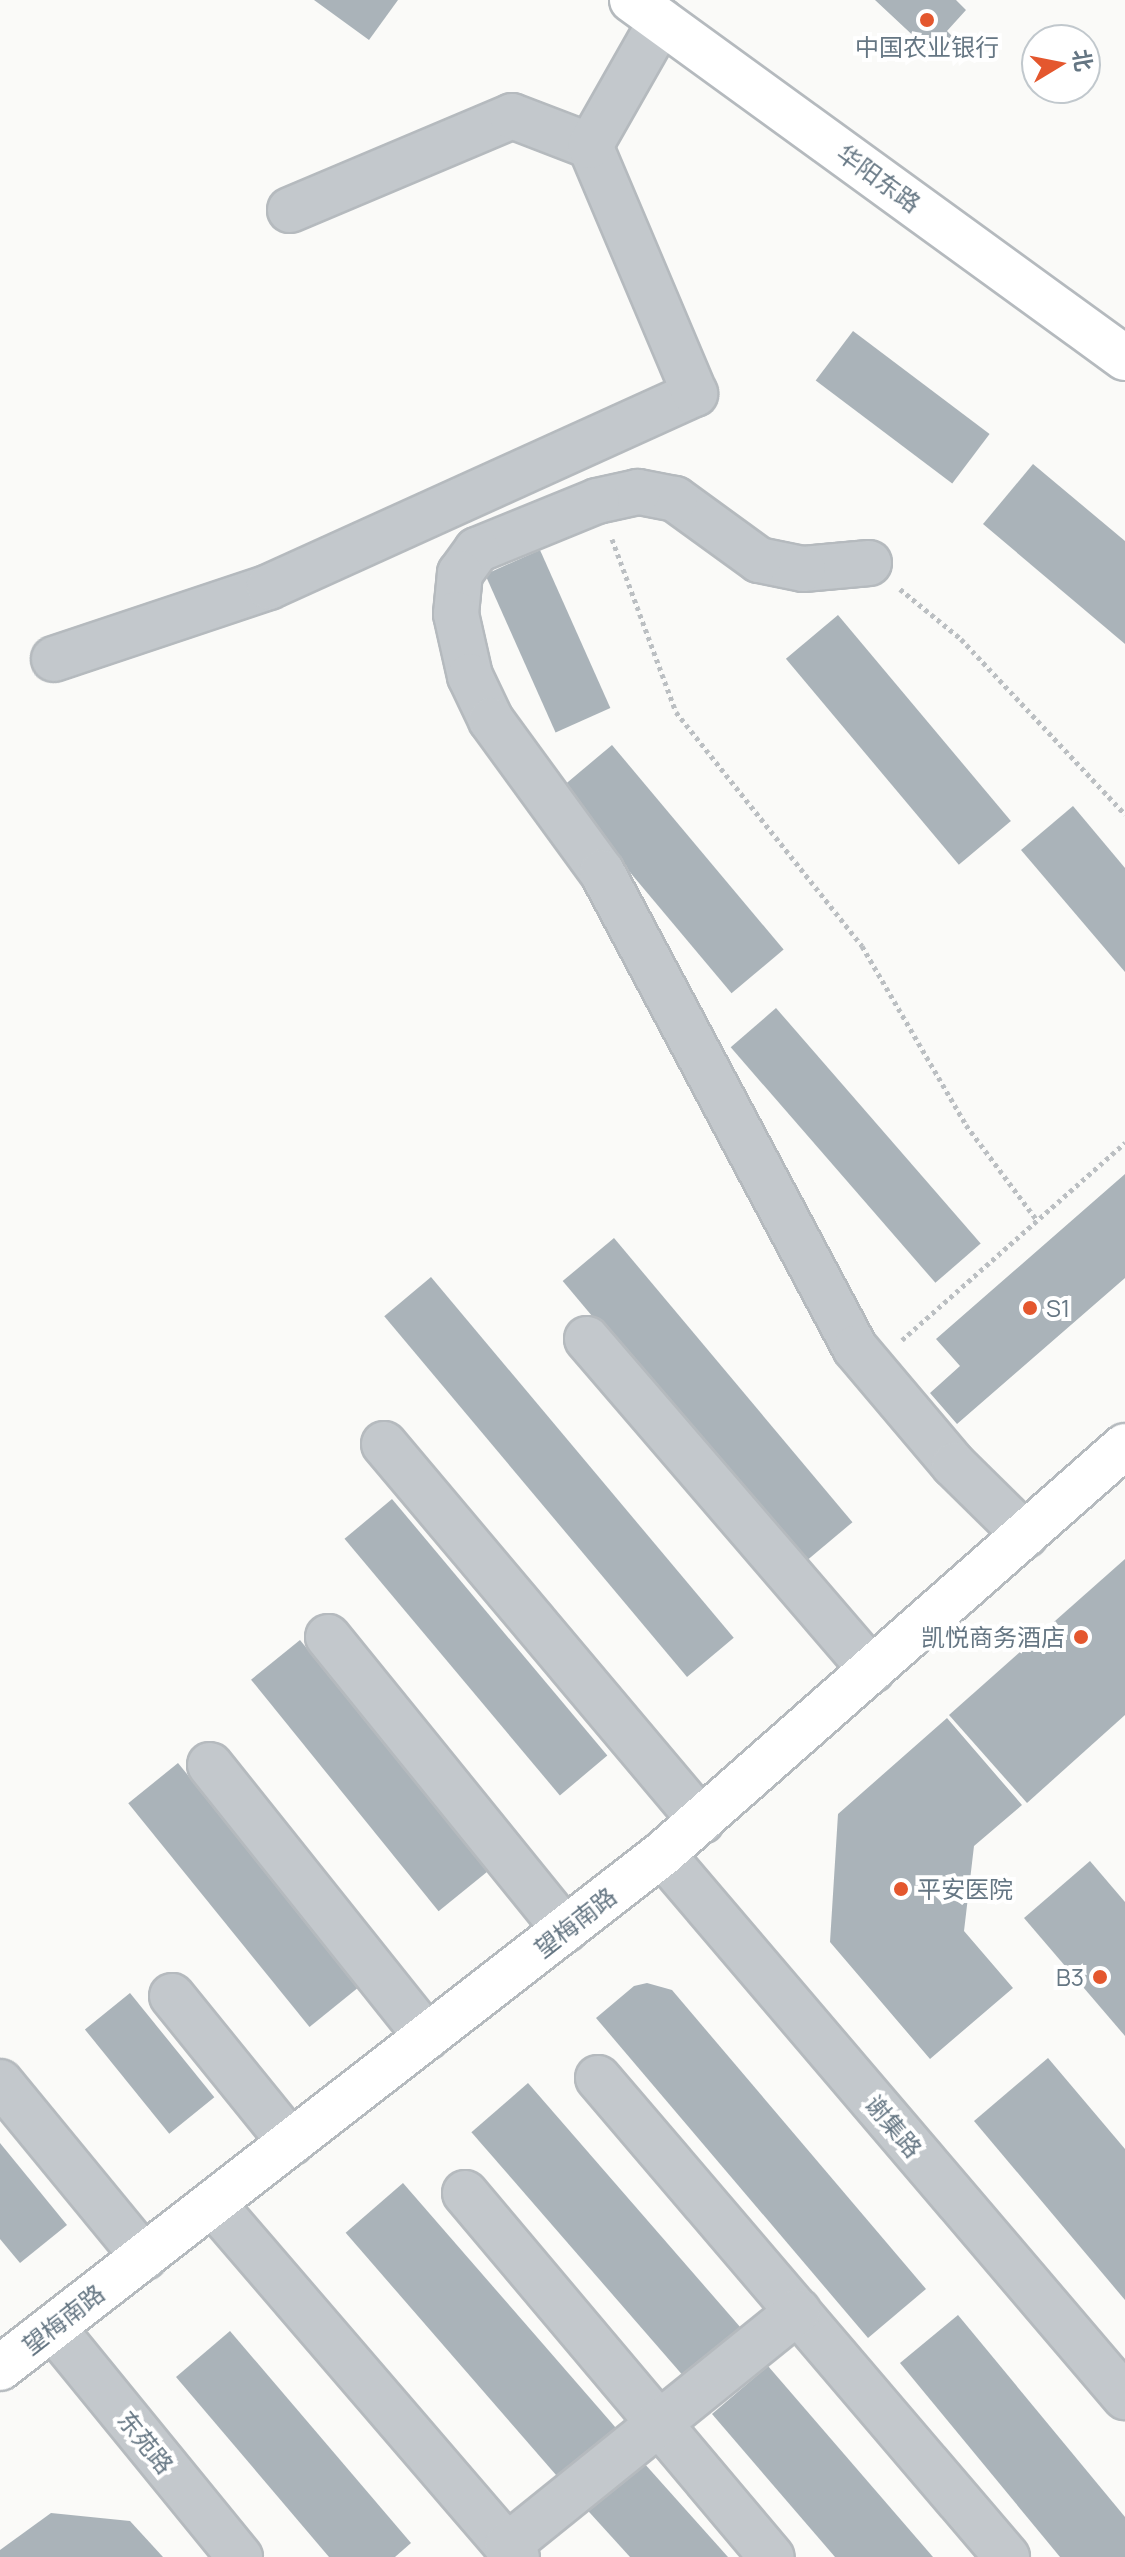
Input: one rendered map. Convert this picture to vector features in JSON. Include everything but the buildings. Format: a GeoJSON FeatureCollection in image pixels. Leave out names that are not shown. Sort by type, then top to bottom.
{"type":"FeatureCollection","features":[{"type":"Feature","properties":{"kind":"main road","name":"华阳东路"},"geometry":{"type":"LineString","coordinates":[[647,10],[1125,358]]}},
{"type":"Feature","properties":{"kind":"main road","name":"望梅南路"},"geometry":{"type":"LineString","coordinates":[[0,2368],[662,1854],[1125,1446]]}},
{"type":"Feature","properties":{"kind":"street"},"geometry":{"type":"LineString","coordinates":[[54,659],[269,587],[695,394],[590,146],[647,10]]}},
{"type":"Feature","properties":{"kind":"street"},"geometry":{"type":"LineString","coordinates":[[290,210],[512,116],[590,146]]}},
{"type":"Feature","properties":{"kind":"street"},"geometry":{"type":"LineString","coordinates":[[869,563],[803,569],[759,560],[675,499],[638,492],[597,501],[477,550],[460,573],[456,614],[470,676],[491,720],[602,872],[758,1171],[855,1348],[954,1465],[1025,1535]]}},
{"type":"Feature","properties":{"kind":"street"},"geometry":{"type":"LineString","coordinates":[[587,1339],[872,1670]]}},
{"type":"Feature","properties":{"kind":"street"},"geometry":{"type":"LineString","coordinates":[[384,1444],[702,1821]]}},
{"type":"Feature","properties":{"kind":"street"},"geometry":{"type":"LineString","coordinates":[[328,1637],[565,1930]]}},
{"type":"Feature","properties":{"kind":"street"},"geometry":{"type":"LineString","coordinates":[[210,1765],[427,2037]]}},
{"type":"Feature","properties":{"kind":"street","name":"谢集路"},"geometry":{"type":"LineString","coordinates":[[662,1854],[1125,2397]]}},
{"type":"Feature","properties":{"kind":"street"},"geometry":{"type":"LineString","coordinates":[[172,1996],[291,2143]]}},
{"type":"Feature","properties":{"kind":"street"},"geometry":{"type":"LineString","coordinates":[[598,2078],[1007,2557]]}},
{"type":"Feature","properties":{"kind":"street"},"geometry":{"type":"LineString","coordinates":[[0,2082],[144,2257]]}},
{"type":"Feature","properties":{"kind":"street"},"geometry":{"type":"LineString","coordinates":[[465,2193],[772,2557]]}},
{"type":"Feature","properties":{"kind":"street"},"geometry":{"type":"LineString","coordinates":[[213,2204],[512,2552],[659,2423],[798,2311]]}},
{"type":"Feature","properties":{"kind":"street","name":"东苑路"},"geometry":{"type":"LineString","coordinates":[[53,2328],[240,2557]]}},
{"type":"Feature","properties":{"kind":"path"},"geometry":{"type":"LineString","coordinates":[[597,501],[676,712],[862,946],[966,1125],[1036,1219]]}},
{"type":"Feature","properties":{"kind":"path"},"geometry":{"type":"LineString","coordinates":[[869,563],[961,639],[1125,814]]}},
{"type":"Feature","properties":{"kind":"path"},"geometry":{"type":"LineString","coordinates":[[871,1367],[1125,1143]]}},
{"type":"Feature","properties":{"kind":"place","name":"中国农业银行"},"geometry":{"type":"Point","coordinates":[927,20]}},
{"type":"Feature","properties":{"kind":"place","name":"S1"},"geometry":{"type":"Point","coordinates":[1030,1308]}},
{"type":"Feature","properties":{"kind":"place","name":"凯悦商务酒店"},"geometry":{"type":"Point","coordinates":[1081,1637]}},
{"type":"Feature","properties":{"kind":"place","name":"平安医院"},"geometry":{"type":"Point","coordinates":[901,1889]}},
{"type":"Feature","properties":{"kind":"place","name":"B3"},"geometry":{"type":"Point","coordinates":[1100,1977]}}]}
